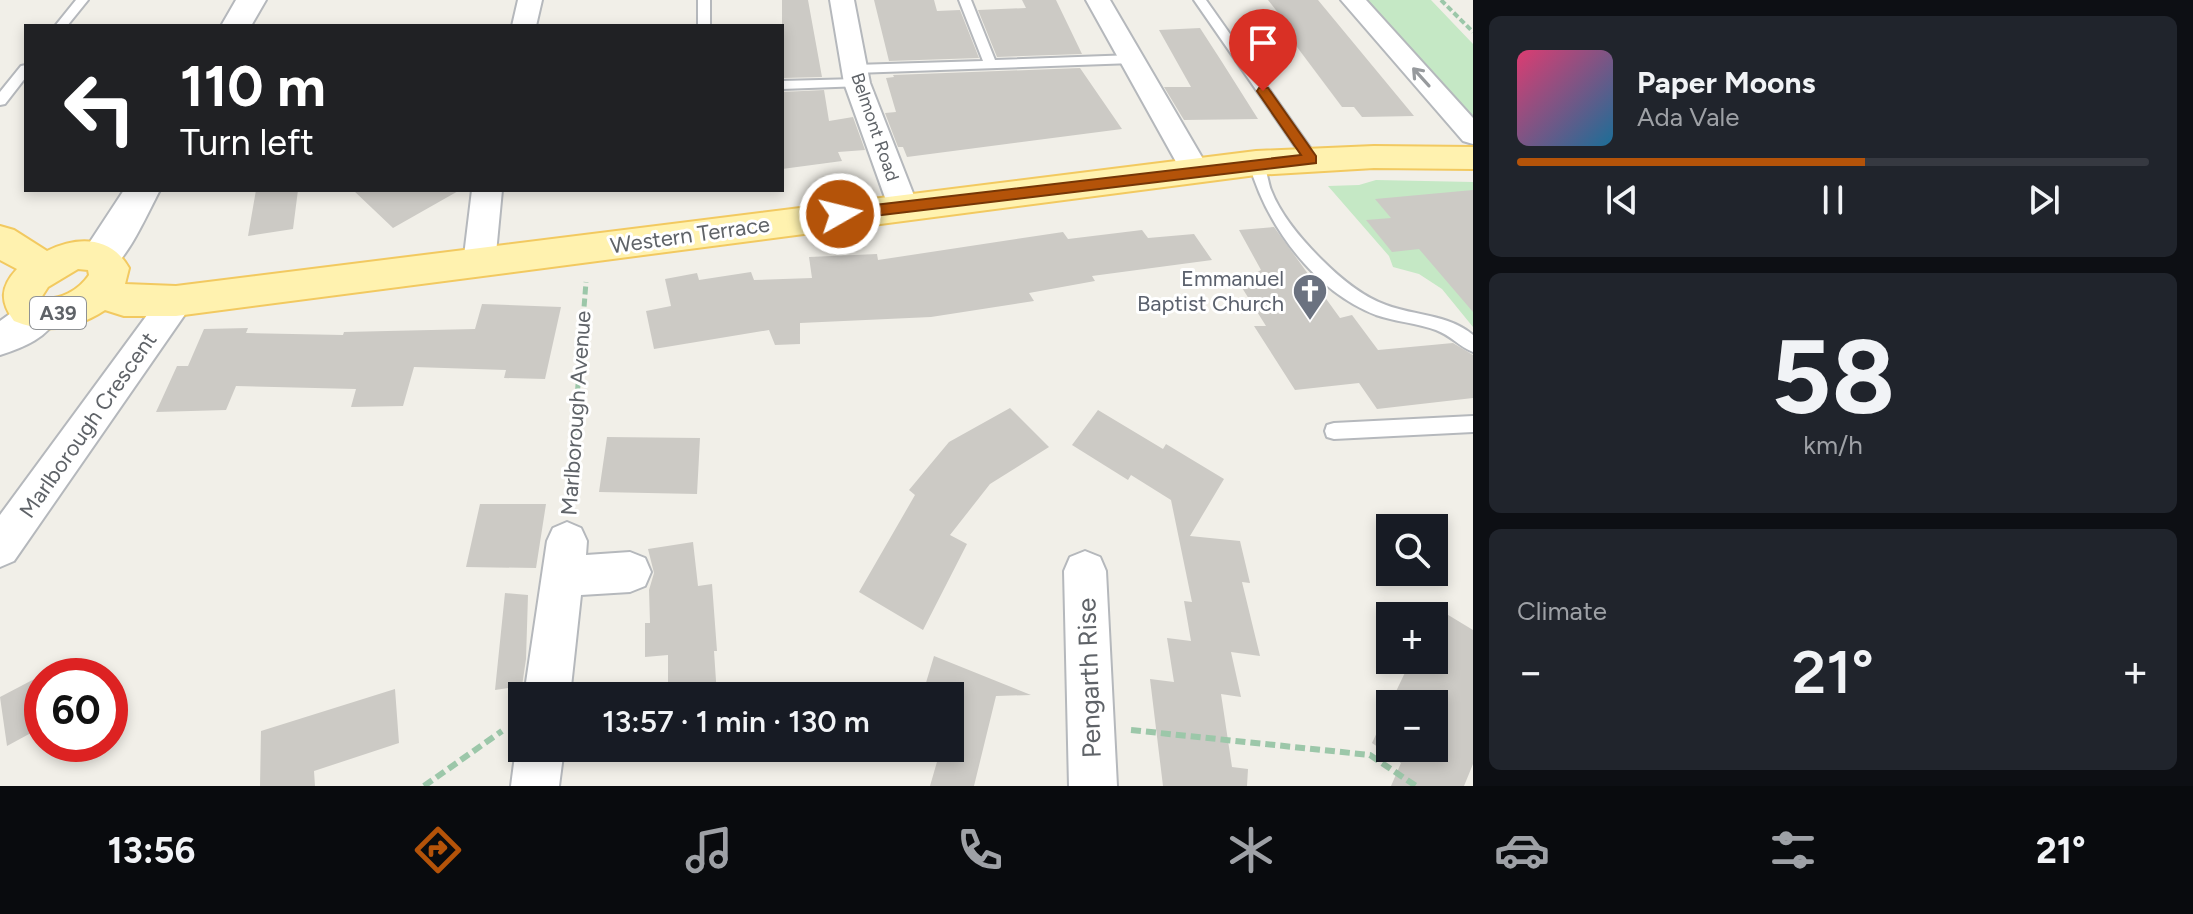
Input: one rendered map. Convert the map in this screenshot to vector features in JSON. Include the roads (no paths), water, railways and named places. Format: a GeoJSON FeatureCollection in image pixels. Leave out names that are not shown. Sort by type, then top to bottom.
{"type":"FeatureCollection","features":[{"type":"Feature","properties":{"kind":"main road","name":"Western Terrace"},"geometry":{"type":"LineString","coordinates":[[100,274],[124,301],[176,301],[1256,163],[1311,159],[1473,158]]}},
{"type":"Feature","properties":{"kind":"main road","name":"A39"},"geometry":{"type":"LineString","coordinates":[[0,240],[17,253],[45,266]]}},
{"type":"Feature","properties":{"kind":"main road","name":"A39"},"geometry":{"type":"LineString","coordinates":[[74,255],[100,274],[72,309],[20,305],[22,289],[31,276],[45,266],[74,255]]}},
{"type":"Feature","properties":{"kind":"street"},"geometry":{"type":"LineString","coordinates":[[237,24],[251,0]]}},
{"type":"Feature","properties":{"kind":"street"},"geometry":{"type":"LineString","coordinates":[[524,24],[530,0]]}},
{"type":"Feature","properties":{"kind":"street","name":"Belmont Road"},"geometry":{"type":"LineString","coordinates":[[842,0],[856,76],[903,206]]}},
{"type":"Feature","properties":{"kind":"street"},"geometry":{"type":"LineString","coordinates":[[1098,0],[1195,171]]}},
{"type":"Feature","properties":{"kind":"street"},"geometry":{"type":"LineString","coordinates":[[1353,0],[1473,135]]}},
{"type":"Feature","properties":{"kind":"street"},"geometry":{"type":"LineString","coordinates":[[100,274],[109,246],[141,192]]}},
{"type":"Feature","properties":{"kind":"street"},"geometry":{"type":"LineString","coordinates":[[479,264],[487,192]]}},
{"type":"Feature","properties":{"kind":"street","name":"Marlborough Crescent"},"geometry":{"type":"LineString","coordinates":[[0,548],[176,301]]}},
{"type":"Feature","properties":{"kind":"street"},"geometry":{"type":"LineString","coordinates":[[0,339],[22,329],[20,305]]}},
{"type":"Feature","properties":{"kind":"street"},"geometry":{"type":"LineString","coordinates":[[549,682],[564,558],[630,572]]}},
{"type":"Feature","properties":{"kind":"street","name":"Pengarth Rise"},"geometry":{"type":"LineString","coordinates":[[1085,571],[1093,786]]}},
{"type":"Feature","properties":{"kind":"street"},"geometry":{"type":"LineString","coordinates":[[530,762],[535,786]]}},
{"type":"Feature","properties":{"kind":"lane"},"geometry":{"type":"LineString","coordinates":[[63,24],[82,0]]}},
{"type":"Feature","properties":{"kind":"lane"},"geometry":{"type":"LineString","coordinates":[[704,0],[704,24]]}},
{"type":"Feature","properties":{"kind":"lane"},"geometry":{"type":"LineString","coordinates":[[965,0],[990,63]]}},
{"type":"Feature","properties":{"kind":"lane"},"geometry":{"type":"LineString","coordinates":[[1200,0],[1311,159]]}},
{"type":"Feature","properties":{"kind":"lane"},"geometry":{"type":"LineString","coordinates":[[784,85],[990,63],[1133,59]]}},
{"type":"Feature","properties":{"kind":"lane"},"geometry":{"type":"LineString","coordinates":[[0,101],[24,71]]}},
{"type":"Feature","properties":{"kind":"lane"},"geometry":{"type":"LineString","coordinates":[[1256,163],[1266,194],[1286,226],[1349,295],[1380,310],[1453,330],[1473,345]]}},
{"type":"Feature","properties":{"kind":"lane"},"geometry":{"type":"LineString","coordinates":[[1334,431],[1473,424]]}},
{"type":"Feature","properties":{"kind":"place","name":"Emmanuel Baptist Church"},"geometry":{"type":"Point","coordinates":[1310,322]}}]}
